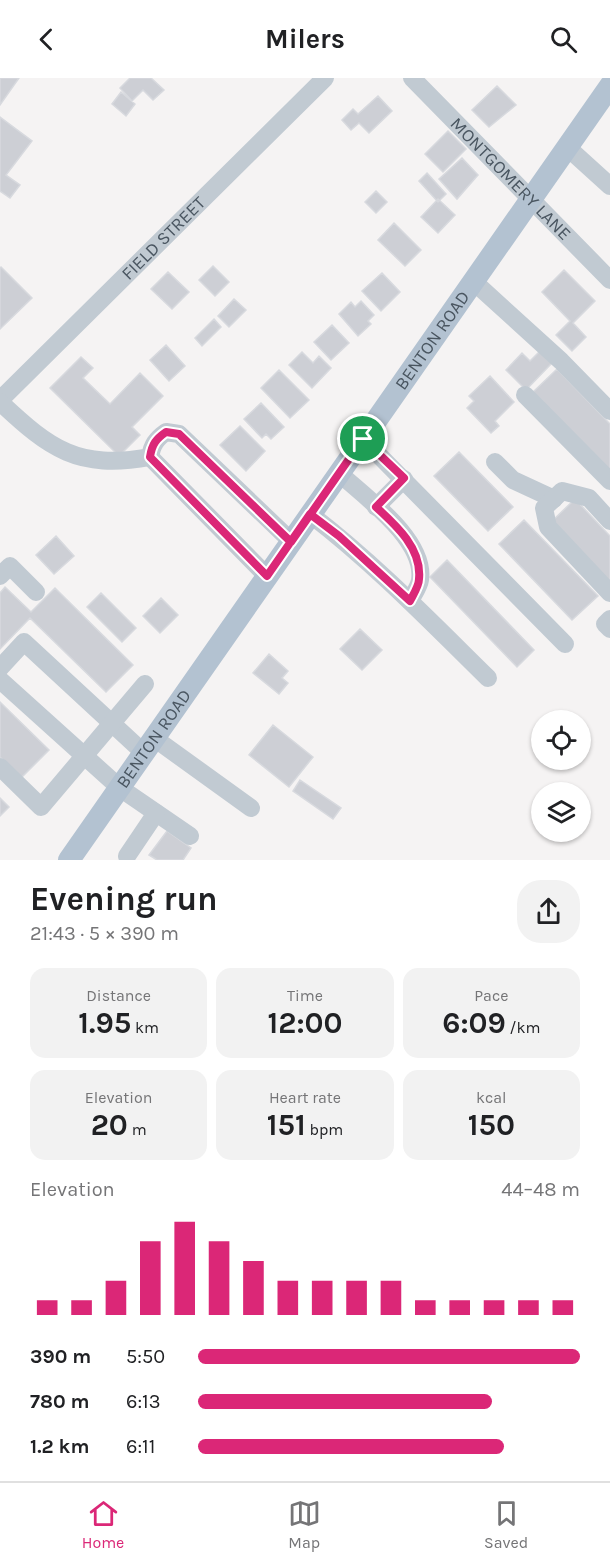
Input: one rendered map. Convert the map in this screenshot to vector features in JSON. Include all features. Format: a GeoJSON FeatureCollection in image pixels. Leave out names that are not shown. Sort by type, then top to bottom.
{"type":"FeatureCollection","features":[{"type":"Feature","properties":{"kind":"main road","name":"BENTON ROAD"},"geometry":{"type":"LineString","coordinates":[[69,860],[610,86]]}},
{"type":"Feature","properties":{"kind":"street","name":"FIELD STREET"},"geometry":{"type":"LineString","coordinates":[[0,401],[325,78]]}},
{"type":"Feature","properties":{"kind":"street","name":"MONTGOMERY LANE"},"geometry":{"type":"LineString","coordinates":[[412,78],[529,200],[607,271]]}},
{"type":"Feature","properties":{"kind":"street"},"geometry":{"type":"LineString","coordinates":[[567,147],[610,186]]}},
{"type":"Feature","properties":{"kind":"street"},"geometry":{"type":"LineString","coordinates":[[474,281],[561,361],[610,411]]}},
{"type":"Feature","properties":{"kind":"street"},"geometry":{"type":"LineString","coordinates":[[525,395],[610,481]]}},
{"type":"Feature","properties":{"kind":"street"},"geometry":{"type":"LineString","coordinates":[[0,401],[45,442],[82,458],[114,461],[150,457]]}},
{"type":"Feature","properties":{"kind":"street"},"geometry":{"type":"LineString","coordinates":[[150,457],[152,446],[166,432],[179,434],[192,444],[291,542]]}},
{"type":"Feature","properties":{"kind":"street"},"geometry":{"type":"LineString","coordinates":[[363,439],[404,478],[565,644]]}},
{"type":"Feature","properties":{"kind":"street"},"geometry":{"type":"LineString","coordinates":[[150,457],[267,576]]}},
{"type":"Feature","properties":{"kind":"street"},"geometry":{"type":"LineString","coordinates":[[495,462],[513,480],[554,499]]}},
{"type":"Feature","properties":{"kind":"street"},"geometry":{"type":"LineString","coordinates":[[339,473],[403,535],[417,556],[420,581],[410,601]]}},
{"type":"Feature","properties":{"kind":"street"},"geometry":{"type":"LineString","coordinates":[[376,507],[404,478]]}},
{"type":"Feature","properties":{"kind":"street"},"geometry":{"type":"LineString","coordinates":[[610,521],[589,498],[562,491],[544,508],[548,527],[610,593]]}},
{"type":"Feature","properties":{"kind":"street"},"geometry":{"type":"LineString","coordinates":[[310,514],[339,536],[410,601],[488,678]]}},
{"type":"Feature","properties":{"kind":"street"},"geometry":{"type":"LineString","coordinates":[[0,576],[10,566],[36,592]]}},
{"type":"Feature","properties":{"kind":"street"},"geometry":{"type":"LineString","coordinates":[[610,619],[605,624],[610,629]]}},
{"type":"Feature","properties":{"kind":"street"},"geometry":{"type":"LineString","coordinates":[[0,668],[24,642],[111,723],[251,808]]}},
{"type":"Feature","properties":{"kind":"street"},"geometry":{"type":"LineString","coordinates":[[0,680],[120,788],[190,836]]}},
{"type":"Feature","properties":{"kind":"street"},"geometry":{"type":"LineString","coordinates":[[0,767],[41,807],[145,684]]}},
{"type":"Feature","properties":{"kind":"street"},"geometry":{"type":"LineString","coordinates":[[127,856],[156,813]]}},
{"type":"Feature","properties":{"kind":"building"},"geometry":{"type":"Polygon","coordinates":[[[0,78],[19,78],[0,105],[0,78]]]}},
{"type":"Feature","properties":{"kind":"building"},"geometry":{"type":"Polygon","coordinates":[[[130,78],[151,78],[164,90],[153,100],[143,90],[132,101],[120,88],[130,78]]]}},
{"type":"Feature","properties":{"kind":"building"},"geometry":{"type":"Polygon","coordinates":[[[497,86],[516,105],[489,127],[472,110],[497,86]]]}},
{"type":"Feature","properties":{"kind":"building"},"geometry":{"type":"Polygon","coordinates":[[[121,92],[135,104],[126,116],[112,104],[121,92]]]}},
{"type":"Feature","properties":{"kind":"building"},"geometry":{"type":"Polygon","coordinates":[[[378,96],[392,111],[369,133],[359,123],[351,130],[342,120],[353,109],[358,114],[378,96]]]}},
{"type":"Feature","properties":{"kind":"building"},"geometry":{"type":"Polygon","coordinates":[[[0,117],[32,141],[6,175],[20,185],[10,198],[0,191],[0,117]]]}},
{"type":"Feature","properties":{"kind":"building"},"geometry":{"type":"Polygon","coordinates":[[[448,131],[466,149],[443,172],[425,154],[448,131]]]}},
{"type":"Feature","properties":{"kind":"building"},"geometry":{"type":"Polygon","coordinates":[[[462,158],[478,175],[457,199],[439,179],[462,158]]]}},
{"type":"Feature","properties":{"kind":"building"},"geometry":{"type":"Polygon","coordinates":[[[427,173],[446,194],[438,202],[419,181],[427,173]]]}},
{"type":"Feature","properties":{"kind":"building"},"geometry":{"type":"Polygon","coordinates":[[[376,191],[387,202],[376,213],[365,202],[376,191]]]}},
{"type":"Feature","properties":{"kind":"building"},"geometry":{"type":"Polygon","coordinates":[[[438,199],[455,215],[438,233],[421,217],[438,199]]]}},
{"type":"Feature","properties":{"kind":"building"},"geometry":{"type":"Polygon","coordinates":[[[394,223],[421,250],[405,266],[378,240],[394,223]]]}},
{"type":"Feature","properties":{"kind":"building"},"geometry":{"type":"Polygon","coordinates":[[[213,266],[229,282],[215,296],[199,280],[213,266]]]}},
{"type":"Feature","properties":{"kind":"building"},"geometry":{"type":"Polygon","coordinates":[[[0,268],[32,298],[0,329],[0,268]]]}},
{"type":"Feature","properties":{"kind":"building"},"geometry":{"type":"Polygon","coordinates":[[[564,270],[595,301],[573,323],[586,337],[572,351],[556,335],[570,321],[542,292],[564,270]]]}},
{"type":"Feature","properties":{"kind":"building"},"geometry":{"type":"Polygon","coordinates":[[[168,272],[189,292],[172,309],[151,289],[168,272]]]}},
{"type":"Feature","properties":{"kind":"building"},"geometry":{"type":"Polygon","coordinates":[[[382,273],[400,292],[381,311],[362,291],[382,273]]]}},
{"type":"Feature","properties":{"kind":"building"},"geometry":{"type":"Polygon","coordinates":[[[234,299],[246,310],[229,327],[218,316],[234,299]]]}},
{"type":"Feature","properties":{"kind":"building"},"geometry":{"type":"Polygon","coordinates":[[[361,301],[374,315],[368,321],[371,324],[358,336],[339,314],[351,302],[355,307],[361,301]]]}},
{"type":"Feature","properties":{"kind":"building"},"geometry":{"type":"Polygon","coordinates":[[[214,319],[221,327],[202,346],[195,338],[214,319]]]}},
{"type":"Feature","properties":{"kind":"building"},"geometry":{"type":"Polygon","coordinates":[[[332,325],[349,343],[331,360],[314,342],[332,325]]]}},
{"type":"Feature","properties":{"kind":"building"},"geometry":{"type":"Polygon","coordinates":[[[166,345],[185,366],[169,381],[150,360],[166,345]]]}},
{"type":"Feature","properties":{"kind":"building"},"geometry":{"type":"Polygon","coordinates":[[[540,351],[552,363],[526,390],[506,370],[522,353],[530,361],[540,351]]]}},
{"type":"Feature","properties":{"kind":"building"},"geometry":{"type":"Polygon","coordinates":[[[302,352],[313,363],[319,356],[331,368],[312,388],[289,365],[302,352]]]}},
{"type":"Feature","properties":{"kind":"building"},"geometry":{"type":"Polygon","coordinates":[[[81,357],[93,368],[83,378],[110,404],[140,373],[163,396],[132,427],[140,435],[119,456],[50,388],[81,357]]]}},
{"type":"Feature","properties":{"kind":"building"},"geometry":{"type":"Polygon","coordinates":[[[557,369],[610,424],[610,473],[532,393],[557,369]]]}},
{"type":"Feature","properties":{"kind":"building"},"geometry":{"type":"Polygon","coordinates":[[[279,370],[309,400],[290,418],[261,388],[279,370]]]}},
{"type":"Feature","properties":{"kind":"building"},"geometry":{"type":"Polygon","coordinates":[[[490,376],[514,402],[495,421],[499,426],[491,433],[467,408],[474,401],[469,396],[490,376]]]}},
{"type":"Feature","properties":{"kind":"building"},"geometry":{"type":"Polygon","coordinates":[[[261,403],[284,427],[271,439],[266,434],[262,438],[244,419],[261,403]]]}},
{"type":"Feature","properties":{"kind":"building"},"geometry":{"type":"Polygon","coordinates":[[[240,426],[265,451],[246,471],[220,445],[240,426]]]}},
{"type":"Feature","properties":{"kind":"building"},"geometry":{"type":"Polygon","coordinates":[[[459,452],[513,507],[488,531],[434,476],[459,452]]]}},
{"type":"Feature","properties":{"kind":"building"},"geometry":{"type":"Polygon","coordinates":[[[575,499],[610,536],[610,585],[550,523],[575,499]]]}},
{"type":"Feature","properties":{"kind":"building"},"geometry":{"type":"Polygon","coordinates":[[[524,520],[598,596],[572,620],[499,544],[524,520]]]}},
{"type":"Feature","properties":{"kind":"building"},"geometry":{"type":"Polygon","coordinates":[[[56,536],[74,556],[54,574],[36,555],[56,536]]]}},
{"type":"Feature","properties":{"kind":"building"},"geometry":{"type":"Polygon","coordinates":[[[447,560],[534,650],[517,667],[430,577],[447,560]]]}},
{"type":"Feature","properties":{"kind":"building"},"geometry":{"type":"Polygon","coordinates":[[[5,587],[31,612],[55,588],[133,665],[106,692],[30,618],[0,649],[0,593],[5,587]]]}},
{"type":"Feature","properties":{"kind":"building"},"geometry":{"type":"Polygon","coordinates":[[[101,593],[136,628],[122,642],[87,607],[101,593]]]}},
{"type":"Feature","properties":{"kind":"building"},"geometry":{"type":"Polygon","coordinates":[[[161,598],[178,615],[160,633],[143,616],[161,598]]]}},
{"type":"Feature","properties":{"kind":"building"},"geometry":{"type":"Polygon","coordinates":[[[360,629],[382,650],[362,670],[340,649],[360,629]]]}},
{"type":"Feature","properties":{"kind":"building"},"geometry":{"type":"Polygon","coordinates":[[[269,654],[288,671],[282,678],[288,683],[279,694],[253,673],[269,654]]]}},
{"type":"Feature","properties":{"kind":"building"},"geometry":{"type":"Polygon","coordinates":[[[0,702],[49,750],[21,778],[0,757],[0,702]]]}},
{"type":"Feature","properties":{"kind":"building"},"geometry":{"type":"Polygon","coordinates":[[[273,725],[313,757],[289,787],[249,755],[273,725]]]}},
{"type":"Feature","properties":{"kind":"building"},"geometry":{"type":"Polygon","coordinates":[[[300,780],[341,808],[333,819],[293,791],[300,780]]]}},
{"type":"Feature","properties":{"kind":"building"},"geometry":{"type":"Polygon","coordinates":[[[0,798],[9,807],[0,816],[0,798]]]}},
{"type":"Feature","properties":{"kind":"building"},"geometry":{"type":"Polygon","coordinates":[[[167,831],[191,848],[183,860],[157,860],[149,855],[167,831]]]}},
{"type":"Feature","properties":{"kind":"route"},"geometry":{"type":"LineString","coordinates":[[363,439],[291,542],[192,444],[179,434],[173,431],[166,432],[157,439],[152,446],[150,457],[267,576],[310,514],[339,536],[410,601],[420,581],[417,556],[392,521],[376,507],[404,478],[363,439]]}}]}
